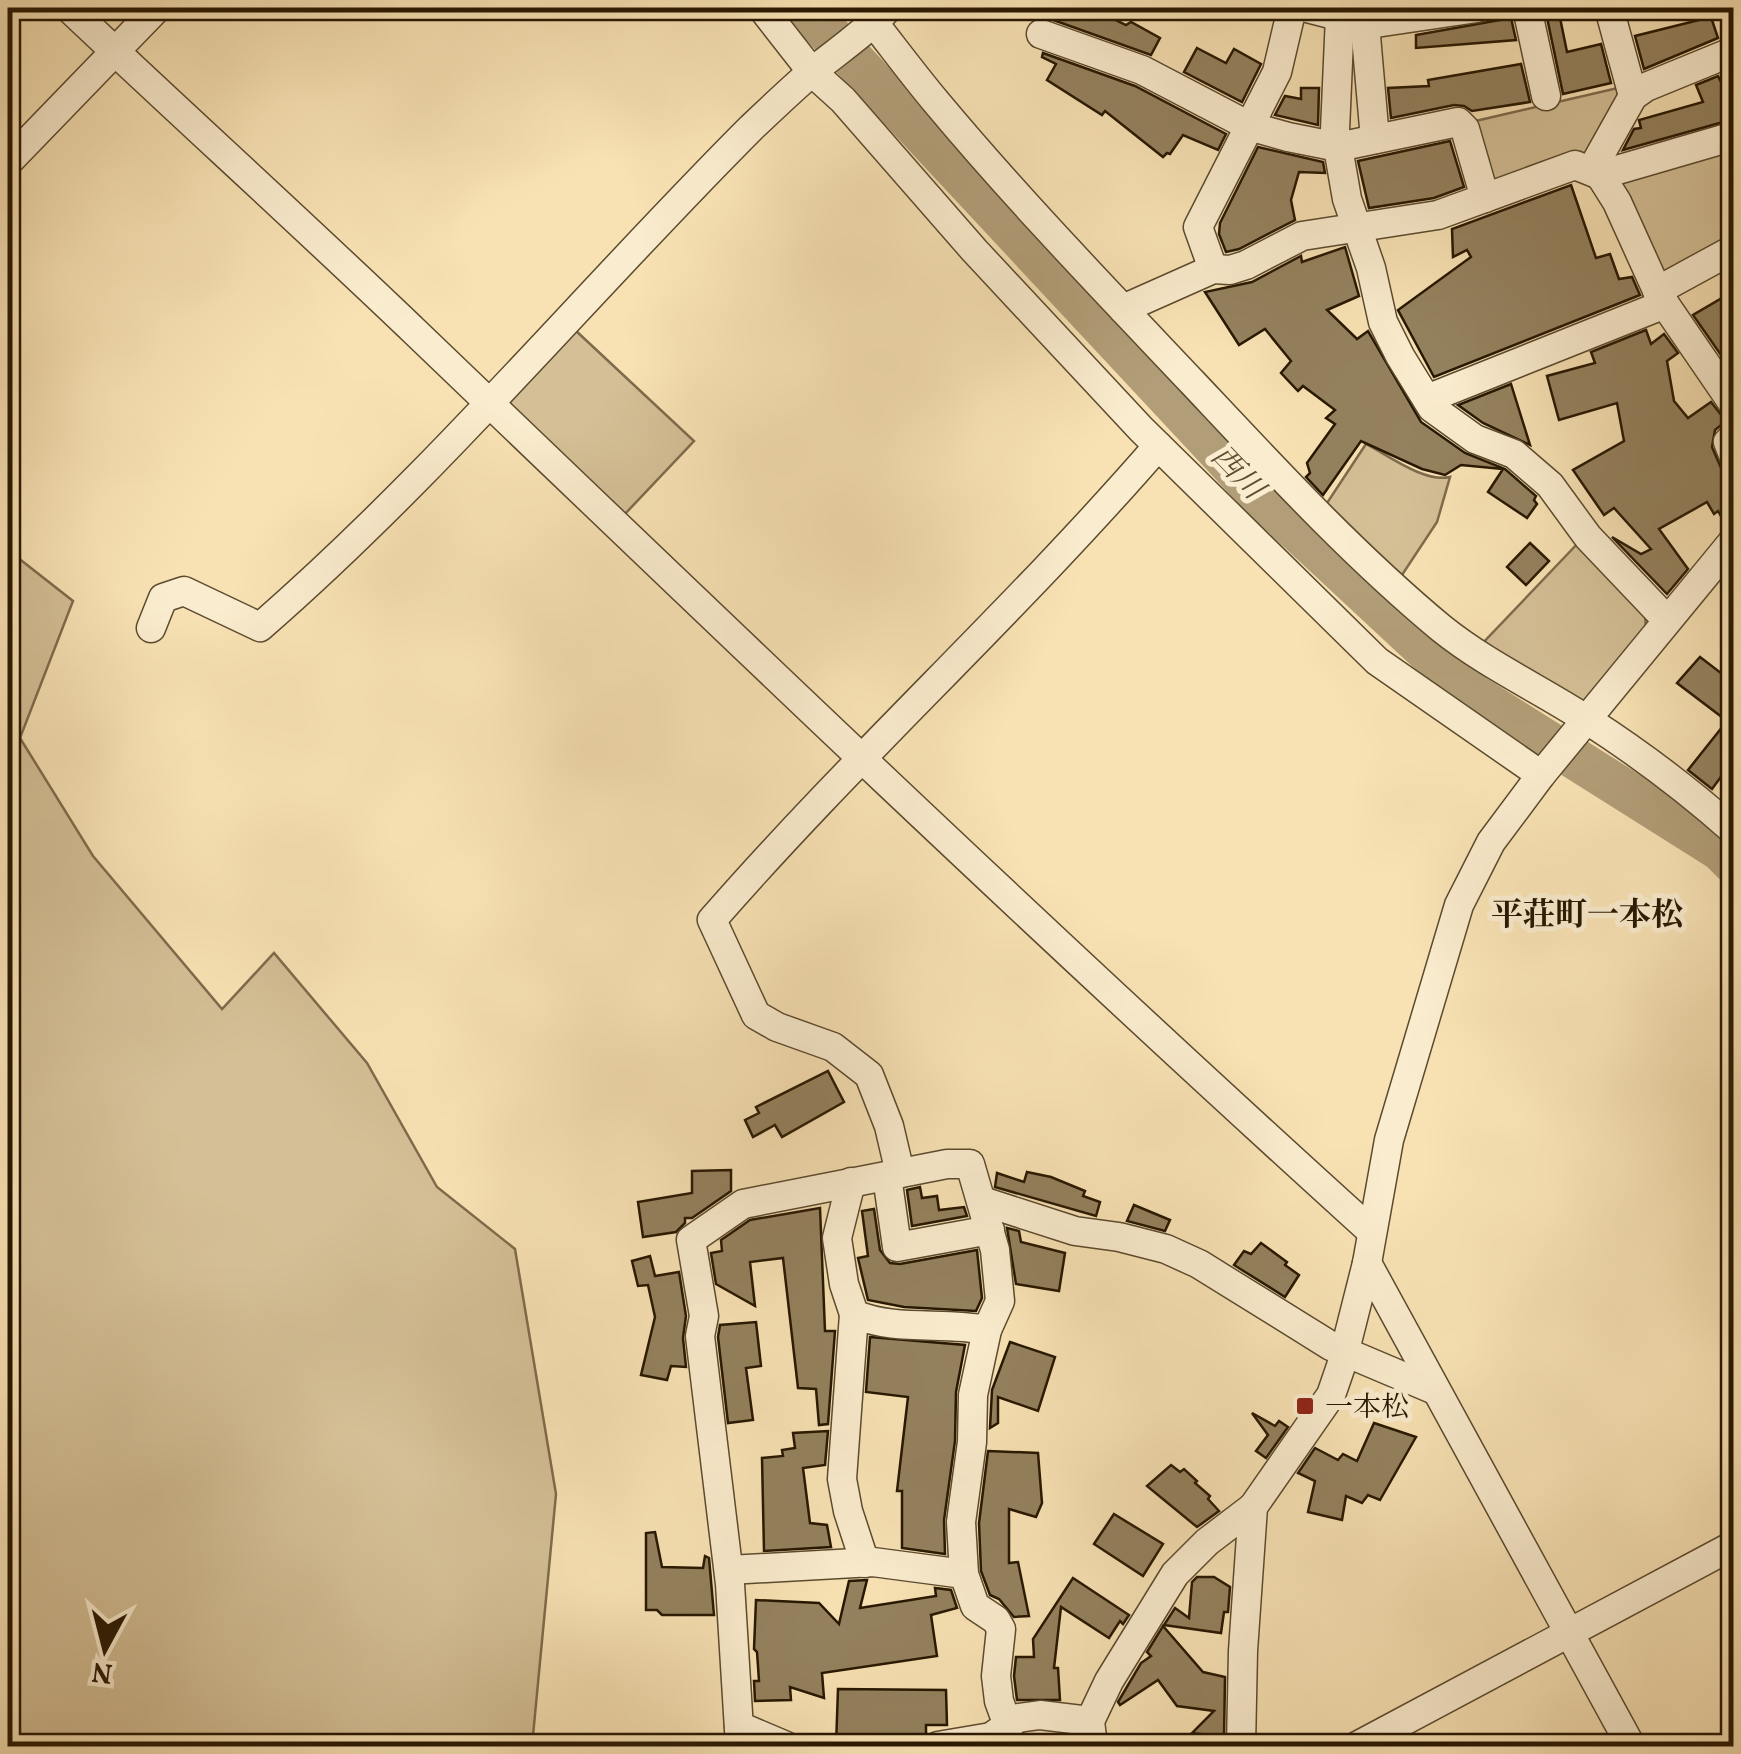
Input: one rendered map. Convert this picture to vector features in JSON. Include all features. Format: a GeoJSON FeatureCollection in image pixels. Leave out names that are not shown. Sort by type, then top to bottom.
{"type":"FeatureCollection","features":[{"type":"Feature","properties":{"kind":"street"},"geometry":{"type":"LineString","coordinates":[[69,8],[1229,1102],[1371,1231]]}},
{"type":"Feature","properties":{"kind":"street"},"geometry":{"type":"LineString","coordinates":[[8,162],[157,8]]}},
{"type":"Feature","properties":{"kind":"street"},"geometry":{"type":"LineString","coordinates":[[762,8],[812,72],[843,100],[974,250],[1158,446],[1377,662],[1542,775]]}},
{"type":"Feature","properties":{"kind":"street"},"geometry":{"type":"LineString","coordinates":[[1213,269],[1198,227],[1277,72],[1292,8]]}},
{"type":"Feature","properties":{"kind":"street"},"geometry":{"type":"LineString","coordinates":[[1307,8],[1368,24],[1477,8]]}},
{"type":"Feature","properties":{"kind":"street"},"geometry":{"type":"LineString","coordinates":[[1527,8],[1546,96]]}},
{"type":"Feature","properties":{"kind":"street"},"geometry":{"type":"LineString","coordinates":[[1609,8],[1633,96]]}},
{"type":"Feature","properties":{"kind":"street"},"geometry":{"type":"LineString","coordinates":[[151,628],[163,598],[184,591],[260,627],[333,562],[490,405],[752,127],[875,13],[934,100],[1123,309],[1256,451],[1395,587],[1444,630],[1679,783],[1734,830]]}},
{"type":"Feature","properties":{"kind":"street"},"geometry":{"type":"LineString","coordinates":[[1340,16],[1335,130],[1355,228],[1371,268],[1383,322],[1432,408],[1474,440],[1514,454],[1550,485],[1588,537],[1666,620]]}},
{"type":"Feature","properties":{"kind":"street"},"geometry":{"type":"LineString","coordinates":[[1368,24],[1375,138]]}},
{"type":"Feature","properties":{"kind":"street"},"geometry":{"type":"LineString","coordinates":[[1041,34],[1142,70],[1249,126],[1338,147],[1458,122],[1465,129],[1485,198]]}},
{"type":"Feature","properties":{"kind":"street"},"geometry":{"type":"LineString","coordinates":[[1595,173],[1633,96],[1734,51]]}},
{"type":"Feature","properties":{"kind":"street"},"geometry":{"type":"LineString","coordinates":[[1595,173],[1734,136]]}},
{"type":"Feature","properties":{"kind":"street"},"geometry":{"type":"LineString","coordinates":[[1123,309],[1213,269],[1230,270],[1246,264],[1302,236],[1438,215],[1575,165],[1595,173],[1617,202],[1661,298],[1734,405]]}},
{"type":"Feature","properties":{"kind":"street"},"geometry":{"type":"LineString","coordinates":[[1427,399],[1661,298],[1734,249]]}},
{"type":"Feature","properties":{"kind":"street"},"geometry":{"type":"LineString","coordinates":[[1734,436],[1728,442],[1734,457]]}},
{"type":"Feature","properties":{"kind":"street"},"geometry":{"type":"LineString","coordinates":[[990,1230],[898,1246],[889,1126],[869,1074],[833,1048],[777,1028],[756,1015],[712,920],[1098,515],[1158,446]]}},
{"type":"Feature","properties":{"kind":"street"},"geometry":{"type":"LineString","coordinates":[[938,1746],[996,1735],[1040,1715],[1092,1734],[1110,1682],[1175,1574],[1206,1542],[1254,1507],[1331,1394],[1367,1263],[1389,1140],[1459,905],[1491,842],[1586,719],[1734,540]]}},
{"type":"Feature","properties":{"kind":"street"},"geometry":{"type":"LineString","coordinates":[[786,1746],[740,1736],[728,1570],[700,1336],[704,1316],[691,1240],[743,1204],[947,1164],[970,1164],[990,1230],[1000,1301],[987,1330],[973,1394],[972,1442],[961,1522],[964,1574],[975,1606],[996,1620],[1001,1629],[996,1735]]}},
{"type":"Feature","properties":{"kind":"street"},"geometry":{"type":"LineString","coordinates":[[851,1182],[838,1238],[844,1284],[854,1314],[842,1479],[865,1563]]}},
{"type":"Feature","properties":{"kind":"street"},"geometry":{"type":"LineString","coordinates":[[982,1201],[1075,1231],[1166,1249],[1199,1264],[1331,1346],[1435,1390]]}},
{"type":"Feature","properties":{"kind":"street"},"geometry":{"type":"LineString","coordinates":[[1367,1263],[1631,1746]]}},
{"type":"Feature","properties":{"kind":"street"},"geometry":{"type":"LineString","coordinates":[[854,1314],[894,1324],[952,1324],[987,1330]]}},
{"type":"Feature","properties":{"kind":"street"},"geometry":{"type":"LineString","coordinates":[[1241,1746],[1243,1650],[1254,1507]]}},
{"type":"Feature","properties":{"kind":"street"},"geometry":{"type":"LineString","coordinates":[[1357,1746],[1734,1545]]}},
{"type":"Feature","properties":{"kind":"street"},"geometry":{"type":"LineString","coordinates":[[728,1570],[865,1563],[964,1574]]}},
{"type":"Feature","properties":{"kind":"shaded area"},"geometry":{"type":"Polygon","coordinates":[[[1622,87],[1593,155],[1488,191],[1467,123],[1622,87]]]}},
{"type":"Feature","properties":{"kind":"shaded area"},"geometry":{"type":"Polygon","coordinates":[[[1724,147],[1733,169],[1733,197],[1727,201],[1733,218],[1733,244],[1667,280],[1616,179],[1724,147]]]}},
{"type":"Feature","properties":{"kind":"shaded area"},"geometry":{"type":"Polygon","coordinates":[[[574,329],[694,441],[624,515],[505,403],[574,329]]]}},
{"type":"Feature","properties":{"kind":"shaded area"},"geometry":{"type":"Polygon","coordinates":[[[1366,444],[1418,472],[1450,477],[1437,522],[1398,581],[1325,506],[1366,444]]]}},
{"type":"Feature","properties":{"kind":"shaded area"},"geometry":{"type":"Polygon","coordinates":[[[1580,541],[1645,616],[1646,628],[1587,705],[1480,646],[1580,541]]]}},
{"type":"Feature","properties":{"kind":"shaded area"},"geometry":{"type":"Polygon","coordinates":[[[8,550],[73,601],[20,738],[93,856],[222,1009],[274,953],[367,1063],[437,1187],[515,1249],[556,1494],[532,1746],[8,1746],[8,550]]]}},
{"type":"Feature","properties":{"kind":"building"},"geometry":{"type":"Polygon","coordinates":[[[1057,8],[1091,8],[1126,25],[1131,22],[1160,38],[1151,55],[1053,20],[1057,8]]]}},
{"type":"Feature","properties":{"kind":"building"},"geometry":{"type":"Polygon","coordinates":[[[1545,8],[1558,8],[1567,52],[1601,44],[1611,83],[1563,94],[1545,8]]]}},
{"type":"Feature","properties":{"kind":"building"},"geometry":{"type":"Polygon","coordinates":[[[1711,17],[1718,38],[1644,69],[1635,36],[1711,17]]]}},
{"type":"Feature","properties":{"kind":"building"},"geometry":{"type":"Polygon","coordinates":[[[1511,18],[1516,40],[1416,48],[1416,35],[1511,18]]]}},
{"type":"Feature","properties":{"kind":"building"},"geometry":{"type":"Polygon","coordinates":[[[1197,48],[1226,63],[1234,49],[1261,64],[1242,102],[1184,72],[1197,48]]]}},
{"type":"Feature","properties":{"kind":"building"},"geometry":{"type":"Polygon","coordinates":[[[1043,53],[1135,86],[1226,134],[1218,150],[1183,135],[1170,154],[1163,157],[1105,111],[1102,115],[1047,80],[1056,64],[1042,57],[1043,53]]]}},
{"type":"Feature","properties":{"kind":"building"},"geometry":{"type":"Polygon","coordinates":[[[1521,64],[1530,102],[1472,111],[1454,105],[1391,118],[1388,88],[1429,86],[1428,80],[1521,64]]]}},
{"type":"Feature","properties":{"kind":"building"},"geometry":{"type":"Polygon","coordinates":[[[1718,76],[1723,86],[1734,82],[1734,119],[1623,150],[1634,129],[1641,128],[1639,120],[1703,102],[1696,85],[1718,76]]]}},
{"type":"Feature","properties":{"kind":"building"},"geometry":{"type":"Polygon","coordinates":[[[1301,88],[1319,88],[1318,125],[1275,115],[1285,96],[1301,99],[1301,88]]]}},
{"type":"Feature","properties":{"kind":"building"},"geometry":{"type":"Polygon","coordinates":[[[1450,141],[1464,187],[1434,198],[1369,208],[1358,161],[1450,141]]]}},
{"type":"Feature","properties":{"kind":"building"},"geometry":{"type":"Polygon","coordinates":[[[1258,147],[1323,162],[1325,173],[1299,172],[1291,200],[1295,220],[1226,252],[1219,234],[1220,223],[1258,147]]]}},
{"type":"Feature","properties":{"kind":"building"},"geometry":{"type":"Polygon","coordinates":[[[1571,185],[1596,258],[1610,254],[1619,279],[1632,277],[1640,295],[1434,377],[1398,310],[1471,257],[1467,250],[1453,257],[1452,229],[1571,185]]]}},
{"type":"Feature","properties":{"kind":"building"},"geometry":{"type":"Polygon","coordinates":[[[1345,247],[1359,296],[1327,310],[1357,339],[1368,331],[1421,422],[1465,453],[1505,469],[1536,496],[1537,504],[1527,518],[1488,492],[1503,469],[1461,465],[1445,475],[1422,469],[1361,441],[1323,495],[1306,477],[1310,473],[1307,463],[1335,424],[1326,418],[1335,410],[1303,386],[1298,391],[1281,373],[1291,361],[1265,329],[1239,345],[1205,292],[1252,282],[1301,256],[1302,262],[1345,247]]]}},
{"type":"Feature","properties":{"kind":"building"},"geometry":{"type":"Polygon","coordinates":[[[1734,291],[1734,346],[1721,355],[1693,315],[1734,291]]]}},
{"type":"Feature","properties":{"kind":"building"},"geometry":{"type":"Polygon","coordinates":[[[1646,330],[1651,344],[1664,334],[1678,353],[1667,361],[1674,401],[1688,418],[1711,402],[1726,421],[1715,430],[1712,447],[1722,470],[1734,474],[1734,523],[1726,525],[1707,502],[1659,529],[1688,569],[1667,594],[1612,537],[1641,554],[1651,549],[1614,508],[1604,515],[1573,470],[1624,441],[1617,403],[1559,420],[1547,376],[1595,363],[1591,352],[1646,330]]]}},
{"type":"Feature","properties":{"kind":"building"},"geometry":{"type":"Polygon","coordinates":[[[1511,384],[1530,445],[1483,423],[1458,405],[1511,384]]]}},
{"type":"Feature","properties":{"kind":"building"},"geometry":{"type":"Polygon","coordinates":[[[1530,543],[1549,561],[1526,585],[1507,567],[1530,543]]]}},
{"type":"Feature","properties":{"kind":"building"},"geometry":{"type":"Polygon","coordinates":[[[1700,657],[1734,683],[1734,759],[1712,789],[1688,770],[1727,721],[1677,683],[1700,657]]]}},
{"type":"Feature","properties":{"kind":"building"},"geometry":{"type":"Polygon","coordinates":[[[828,1071],[844,1102],[782,1137],[775,1125],[753,1137],[745,1120],[759,1113],[756,1107],[828,1071]]]}},
{"type":"Feature","properties":{"kind":"building"},"geometry":{"type":"Polygon","coordinates":[[[731,1170],[731,1191],[692,1218],[685,1218],[676,1232],[643,1237],[638,1202],[692,1193],[692,1171],[731,1170]]]}},
{"type":"Feature","properties":{"kind":"building"},"geometry":{"type":"Polygon","coordinates":[[[1027,1172],[1085,1191],[1083,1196],[1100,1202],[1096,1216],[995,1187],[997,1173],[1024,1182],[1027,1172]]]}},
{"type":"Feature","properties":{"kind":"building"},"geometry":{"type":"Polygon","coordinates":[[[920,1187],[922,1198],[937,1196],[939,1210],[964,1207],[967,1216],[912,1226],[907,1190],[920,1187]]]}},
{"type":"Feature","properties":{"kind":"building"},"geometry":{"type":"Polygon","coordinates":[[[1134,1205],[1170,1220],[1165,1231],[1127,1221],[1134,1205]]]}},
{"type":"Feature","properties":{"kind":"building"},"geometry":{"type":"Polygon","coordinates":[[[820,1208],[825,1331],[835,1331],[828,1424],[819,1425],[816,1389],[798,1388],[783,1258],[750,1262],[755,1306],[716,1284],[711,1253],[722,1251],[721,1240],[750,1220],[820,1208]]]}},
{"type":"Feature","properties":{"kind":"building"},"geometry":{"type":"Polygon","coordinates":[[[874,1209],[880,1250],[890,1263],[977,1250],[982,1298],[976,1311],[904,1307],[868,1300],[858,1258],[868,1256],[862,1211],[874,1209]]]}},
{"type":"Feature","properties":{"kind":"building"},"geometry":{"type":"Polygon","coordinates":[[[1007,1228],[1019,1231],[1021,1242],[1065,1253],[1059,1291],[1016,1284],[1007,1228]]]}},
{"type":"Feature","properties":{"kind":"building"},"geometry":{"type":"Polygon","coordinates":[[[1261,1243],[1299,1275],[1285,1297],[1234,1265],[1244,1251],[1251,1254],[1261,1243]]]}},
{"type":"Feature","properties":{"kind":"building"},"geometry":{"type":"Polygon","coordinates":[[[650,1256],[655,1276],[679,1272],[686,1316],[686,1367],[671,1366],[667,1380],[641,1375],[655,1317],[648,1285],[638,1286],[632,1261],[650,1256]]]}},
{"type":"Feature","properties":{"kind":"building"},"geometry":{"type":"Polygon","coordinates":[[[756,1322],[761,1366],[746,1368],[753,1420],[728,1423],[720,1325],[756,1322]]]}},
{"type":"Feature","properties":{"kind":"building"},"geometry":{"type":"Polygon","coordinates":[[[870,1337],[965,1345],[956,1392],[955,1441],[944,1520],[945,1554],[902,1548],[902,1491],[897,1491],[908,1397],[866,1392],[870,1337]]]}},
{"type":"Feature","properties":{"kind":"building"},"geometry":{"type":"Polygon","coordinates":[[[1010,1342],[1055,1357],[1038,1411],[998,1397],[998,1423],[990,1428],[992,1390],[1010,1342]]]}},
{"type":"Feature","properties":{"kind":"building"},"geometry":{"type":"Polygon","coordinates":[[[1252,1413],[1275,1426],[1279,1421],[1288,1427],[1266,1458],[1256,1451],[1268,1435],[1252,1413]]]}},
{"type":"Feature","properties":{"kind":"building"},"geometry":{"type":"Polygon","coordinates":[[[1374,1423],[1416,1437],[1380,1500],[1368,1495],[1362,1503],[1346,1496],[1342,1520],[1308,1512],[1315,1481],[1298,1473],[1315,1448],[1338,1460],[1343,1454],[1357,1461],[1374,1423]]]}},
{"type":"Feature","properties":{"kind":"building"},"geometry":{"type":"Polygon","coordinates":[[[828,1431],[825,1465],[803,1468],[810,1523],[827,1525],[831,1547],[764,1551],[762,1458],[783,1456],[782,1450],[795,1448],[793,1433],[828,1431]]]}},
{"type":"Feature","properties":{"kind":"building"},"geometry":{"type":"Polygon","coordinates":[[[988,1451],[1038,1453],[1042,1503],[1036,1517],[1009,1509],[1009,1563],[1018,1562],[1029,1616],[1014,1617],[999,1599],[990,1595],[981,1571],[979,1523],[988,1451]]]}},
{"type":"Feature","properties":{"kind":"building"},"geometry":{"type":"Polygon","coordinates":[[[1171,1465],[1180,1472],[1184,1469],[1197,1481],[1219,1511],[1197,1527],[1147,1486],[1171,1465]]]}},
{"type":"Feature","properties":{"kind":"building"},"geometry":{"type":"Polygon","coordinates":[[[1114,1514],[1163,1544],[1143,1576],[1094,1544],[1114,1514]]]}},
{"type":"Feature","properties":{"kind":"building"},"geometry":{"type":"Polygon","coordinates":[[[655,1532],[662,1567],[703,1568],[705,1556],[709,1558],[714,1615],[662,1615],[657,1610],[646,1610],[646,1533],[655,1532]]]}},
{"type":"Feature","properties":{"kind":"building"},"geometry":{"type":"Polygon","coordinates":[[[1197,1577],[1214,1577],[1230,1587],[1221,1633],[1164,1625],[1175,1608],[1189,1618],[1192,1582],[1197,1577]]]}},
{"type":"Feature","properties":{"kind":"building"},"geometry":{"type":"Polygon","coordinates":[[[1073,1578],[1129,1615],[1109,1638],[1061,1607],[1054,1668],[1058,1668],[1060,1700],[1017,1700],[1016,1657],[1034,1657],[1033,1639],[1073,1578]]]}},
{"type":"Feature","properties":{"kind":"building"},"geometry":{"type":"Polygon","coordinates":[[[867,1580],[860,1608],[936,1596],[935,1588],[951,1590],[957,1608],[931,1615],[937,1656],[822,1673],[824,1698],[790,1687],[791,1700],[755,1701],[754,1681],[759,1681],[754,1649],[756,1600],[819,1603],[839,1624],[849,1581],[867,1580]]]}},
{"type":"Feature","properties":{"kind":"building"},"geometry":{"type":"Polygon","coordinates":[[[1163,1626],[1203,1672],[1225,1677],[1224,1737],[1192,1733],[1214,1711],[1177,1706],[1158,1680],[1120,1705],[1118,1702],[1141,1663],[1151,1656],[1147,1652],[1163,1626]]]}},
{"type":"Feature","properties":{"kind":"building"},"geometry":{"type":"Polygon","coordinates":[[[838,1689],[946,1690],[947,1725],[926,1725],[921,1741],[898,1746],[836,1746],[838,1689]]]}},
{"type":"Feature","properties":{"kind":"waterway","name":"西川"},"geometry":{"type":"LineString","coordinates":[[805,8],[1259,495],[1474,695],[1720,850],[1734,864]]}},
{"type":"Feature","properties":{"kind":"place","name":"一本松"},"geometry":{"type":"Point","coordinates":[1305,1406]}},
{"type":"Feature","properties":{"kind":"district","name":"平荘町一本松"},"geometry":{"type":"Point","coordinates":[1587,914]}}]}
